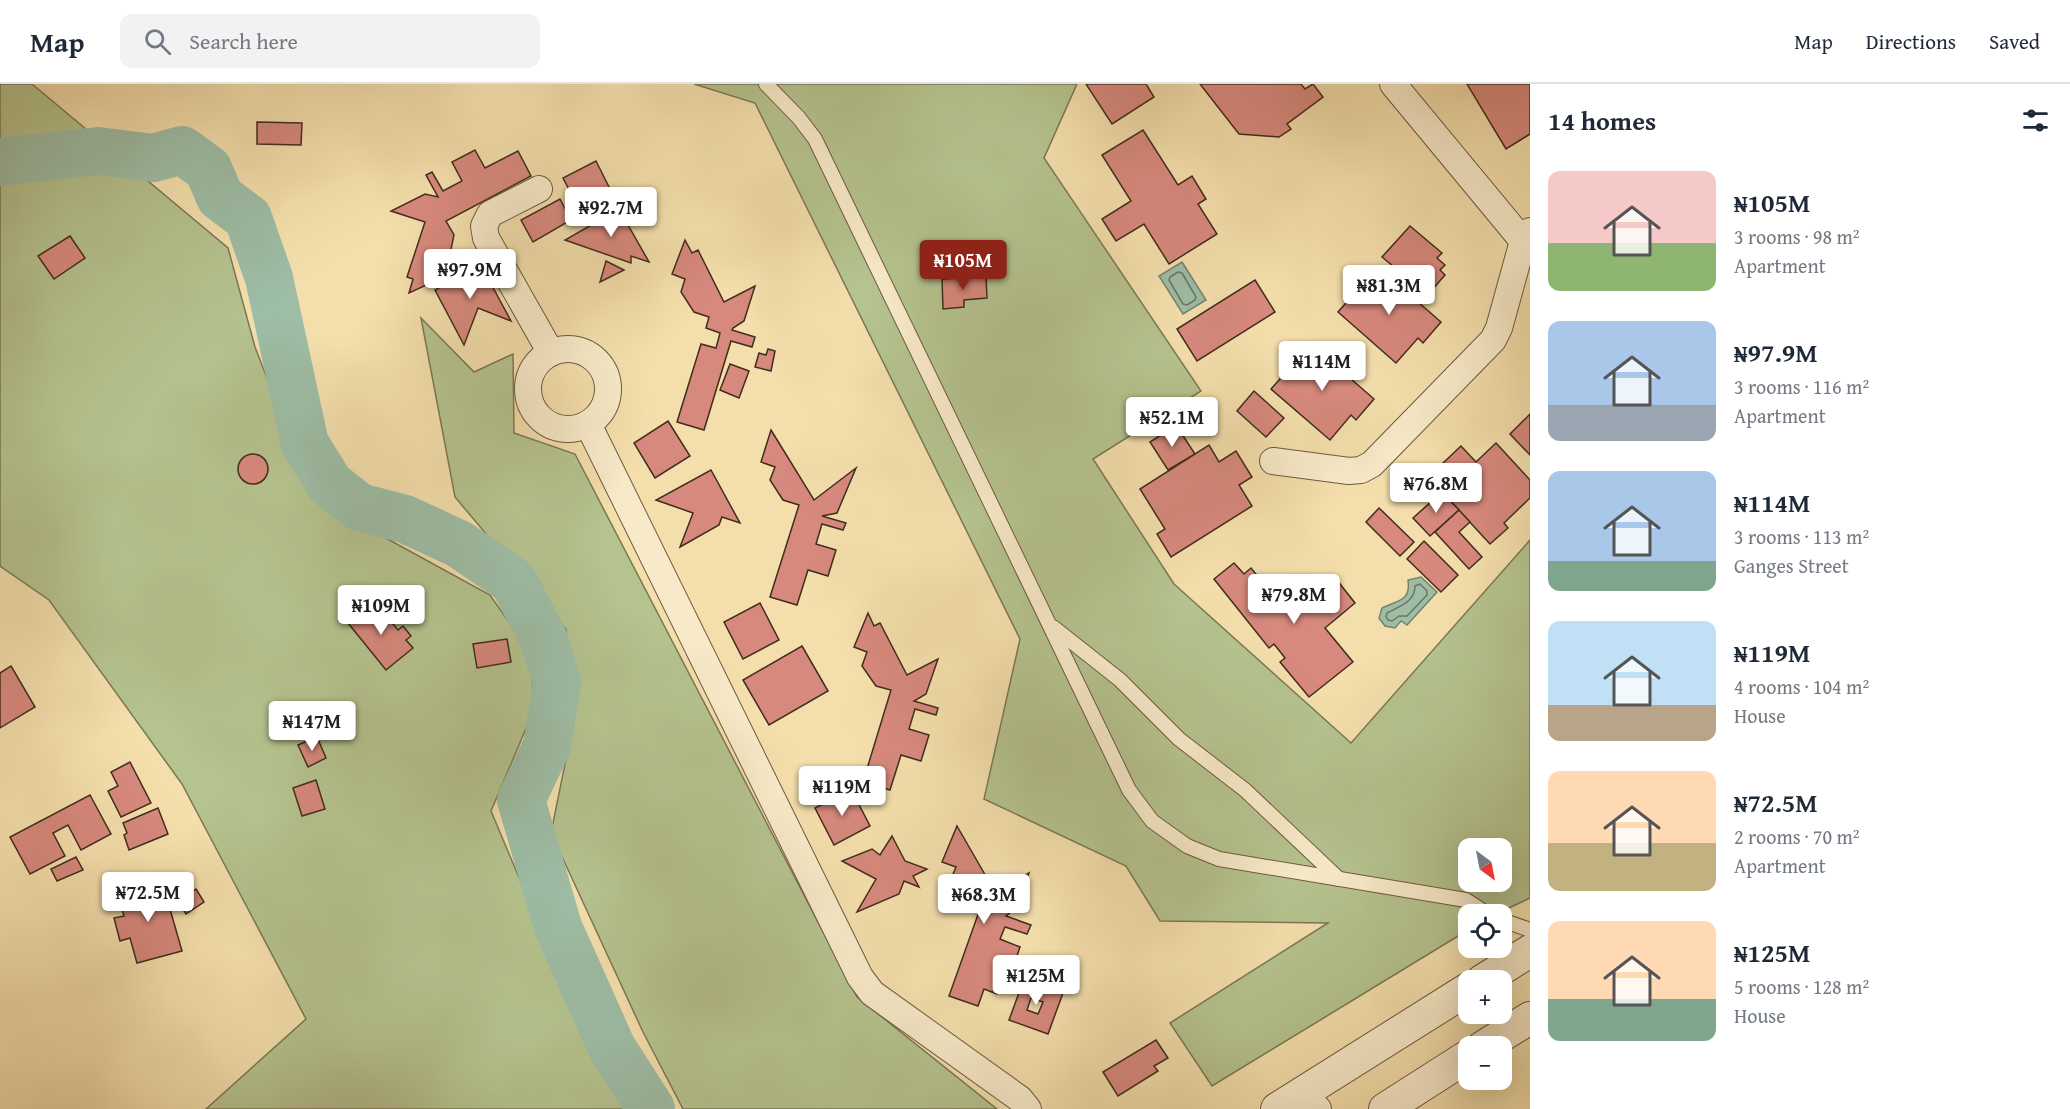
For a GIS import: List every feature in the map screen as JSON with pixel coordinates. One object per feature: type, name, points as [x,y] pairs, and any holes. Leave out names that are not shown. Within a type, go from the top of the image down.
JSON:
[{"type":"street","points":[[1274,461],[1349,471],[1361,470],[1372,464],[1493,340],[1499,328],[1526,236],[1393,84]]},
{"type":"street","points":[[539,189],[490,214],[484,226],[486,238],[551,354]]},
{"type":"street","points":[[564,350],[578,350],[590,356],[600,365],[606,377],[608,391],[605,404],[598,416],[588,424],[576,429],[563,429],[545,422],[532,408],[528,396],[528,383],[532,371],[540,361],[551,354],[564,350]]},
{"type":"street","points":[[588,424],[860,977],[872,993],[1020,1099],[1028,1109]]},
{"type":"street","points":[[1500,970],[1530,951]]},
{"type":"street","points":[[1299,1104],[1458,996]]},
{"type":"street","points":[[1501,1036],[1530,1018]]},
{"type":"street","points":[[1385,1109],[1458,1062]]},
{"type":"lane","points":[[766,84],[799,118],[815,139],[1129,790],[1152,821],[1187,846],[1219,859],[1466,900],[1472,904]]},
{"type":"lane","points":[[1049,625],[1120,680],[1179,739],[1245,790],[1339,879]]},
{"type":"lane","points":[[1512,924],[1530,930]]},
{"type":"shaded area","points":[[0,84],[32,84],[228,248],[255,347],[312,494],[384,537],[490,595],[532,655],[533,712],[491,811],[597,1063],[625,1109],[206,1109],[306,1019],[182,784],[49,600],[0,566]]},
{"type":"shaded area","points":[[694,84],[1077,84],[1044,158],[1201,391],[1093,459],[1174,584],[1351,743],[1530,540],[1530,898],[1512,906],[1512,904],[1458,904],[1458,936],[1212,1086],[1170,1023],[1328,923],[1160,921],[1126,866],[984,799],[1020,639],[755,103]]},
{"type":"shaded area","points":[[421,318],[474,372],[513,354],[514,433],[575,454],[857,997],[997,1109],[683,1109],[643,1032],[551,833],[568,749],[566,629],[455,497]]},
{"type":"water","points":[[1182,262],[1206,300],[1183,314],[1159,276]]},
{"type":"water","points":[[1421,577],[1437,592],[1407,625],[1401,621],[1395,628],[1385,626],[1379,618],[1382,608],[1403,599],[1408,592],[1408,580]]},
{"type":"building","points":[[1086,84],[1146,84],[1154,97],[1112,124]]},
{"type":"building","points":[[1200,84],[1301,84],[1305,89],[1313,84],[1323,97],[1287,124],[1291,129],[1279,137],[1239,134]]},
{"type":"building","points":[[1467,84],[1530,84],[1530,134],[1506,149]]},
{"type":"building","points":[[257,122],[302,123],[301,145],[257,144]]},
{"type":"building","points":[[1143,130],[1178,185],[1192,176],[1206,199],[1198,204],[1217,234],[1169,264],[1144,224],[1116,241],[1102,219],[1131,201],[1102,155]]},
{"type":"building","points":[[475,150],[485,168],[518,151],[531,176],[446,221],[454,235],[449,259],[436,265],[442,278],[409,293],[413,279],[407,277],[425,222],[391,211],[425,194],[438,197],[426,175],[432,172],[443,191],[462,181],[452,162]]},
{"type":"building","points":[[596,161],[614,197],[582,214],[563,178]]},
{"type":"building","points":[[560,199],[571,220],[533,242],[521,220]]},
{"type":"building","points":[[619,209],[649,262],[631,256],[631,263],[565,240]]},
{"type":"building","points":[[1410,226],[1442,253],[1437,258],[1445,265],[1440,270],[1445,275],[1432,290],[1427,286],[1423,291],[1382,257]]},
{"type":"building","points":[[70,236],[85,258],[54,279],[38,256]]},
{"type":"building","points":[[685,240],[692,253],[698,250],[724,302],[755,286],[744,321],[732,330],[755,337],[752,347],[731,341],[704,430],[677,422],[701,344],[716,348],[720,333],[706,328],[709,317],[694,312],[681,292],[685,279],[672,274]]},
{"type":"building","points":[[488,261],[482,279],[490,282],[511,321],[478,308],[464,345],[435,290]]},
{"type":"building","points":[[606,261],[624,270],[600,282]]},
{"type":"building","points":[[1378,267],[1441,322],[1423,343],[1418,338],[1396,363],[1338,312]]},
{"type":"building","points":[[986,277],[987,298],[964,300],[964,307],[943,309],[942,279]]},
{"type":"building","points":[[1255,280],[1275,312],[1197,361],[1177,329]]},
{"type":"building","points":[[1311,344],[1374,399],[1356,420],[1351,415],[1330,440],[1271,389]]},
{"type":"building","points":[[768,349],[775,351],[771,371],[755,367],[759,353],[766,355]]},
{"type":"building","points":[[730,364],[749,371],[739,398],[720,390]]},
{"type":"building","points":[[1254,391],[1284,418],[1266,437],[1237,411]]},
{"type":"building","points":[[1530,414],[1530,455],[1510,434]]},
{"type":"building","points":[[668,421],[690,456],[655,478],[634,443]]},
{"type":"building","points":[[1176,425],[1195,454],[1168,470],[1150,442]]},
{"type":"building","points":[[771,430],[814,500],[856,468],[837,513],[822,516],[846,523],[843,530],[822,524],[816,544],[836,550],[828,576],[808,570],[797,605],[770,597],[799,505],[783,500],[770,480],[775,467],[761,462]]},
{"type":"building","points":[[1496,443],[1530,480],[1530,498],[1504,523],[1508,528],[1490,544],[1442,492],[1456,479],[1442,464],[1461,446],[1476,462]]},
{"type":"building","points":[[1209,445],[1219,462],[1236,451],[1252,477],[1239,485],[1252,506],[1171,557],[1157,534],[1165,529],[1140,489]]},
{"type":"building","points":[[253,454],[264,458],[268,469],[264,480],[253,484],[242,480],[238,469],[242,458]]},
{"type":"building","points":[[711,470],[740,523],[722,517],[719,525],[680,547],[693,513],[656,500]]},
{"type":"building","points":[[1442,492],[1459,510],[1430,536],[1413,518]]},
{"type":"building","points":[[1379,508],[1414,542],[1400,556],[1366,522]]},
{"type":"building","points":[[1459,510],[1470,522],[1459,532],[1482,557],[1469,569],[1435,532]]},
{"type":"building","points":[[1424,541],[1458,575],[1441,592],[1407,559]]},
{"type":"building","points":[[1234,563],[1244,574],[1251,568],[1283,607],[1296,597],[1300,602],[1333,575],[1355,603],[1325,628],[1353,662],[1309,697],[1280,662],[1285,658],[1274,644],[1269,648],[1214,579]]},
{"type":"building","points":[[375,602],[398,630],[403,626],[411,636],[406,640],[413,648],[386,670],[348,623]]},
{"type":"building","points":[[760,603],[779,640],[743,659],[724,622]]},
{"type":"building","points":[[868,613],[874,626],[880,623],[907,675],[938,659],[926,694],[914,701],[938,708],[936,715],[915,709],[909,729],[929,735],[921,761],[901,755],[890,790],[863,782],[891,690],[876,686],[862,666],[867,652],[854,647]]},
{"type":"building","points":[[507,639],[511,662],[477,668],[473,644]]},
{"type":"building","points":[[802,646],[828,691],[769,725],[743,680]]},
{"type":"building","points":[[11,666],[35,707],[0,728],[0,673]]},
{"type":"building","points":[[317,737],[326,758],[308,767],[298,745]]},
{"type":"building","points":[[130,762],[151,803],[121,817],[108,791],[118,786],[111,772]]},
{"type":"building","points":[[316,780],[325,809],[302,816],[293,788]]},
{"type":"building","points":[[851,789],[870,826],[834,845],[815,808]]},
{"type":"building","points":[[90,795],[111,834],[81,850],[68,825],[53,833],[65,856],[30,874],[10,837]]},
{"type":"building","points":[[158,808],[168,834],[129,850],[123,823]]},
{"type":"building","points":[[957,826],[995,892],[1029,873],[1016,908],[1006,916],[1031,925],[1027,934],[1005,927],[1000,939],[1020,947],[1010,976],[1004,974],[997,994],[984,989],[978,1006],[949,996],[981,906],[952,895],[959,890],[951,879],[956,867],[942,862]]},
{"type":"building","points":[[892,836],[905,861],[927,869],[913,876],[919,887],[904,881],[899,894],[857,912],[876,879],[842,861],[872,849],[880,855]]},
{"type":"building","points":[[76,857],[83,870],[57,881],[51,869]]},
{"type":"building","points":[[162,881],[182,951],[137,963],[130,938],[120,941],[114,918],[124,916],[117,894]]},
{"type":"building","points":[[196,889],[204,902],[186,914],[178,901]]},
{"type":"building","points":[[1024,979],[1063,993],[1048,1034],[1009,1020]],"holes":[[[1031,998],[1043,1002],[1038,1014],[1027,1010]]]},
{"type":"building","points":[[1156,1040],[1168,1058],[1154,1066],[1158,1071],[1118,1096],[1103,1072]]},
{"type":"waterway","points":[[0,162],[98,151],[153,158],[182,150],[208,169],[220,197],[248,218],[269,278],[305,444],[330,484],[359,507],[405,519],[459,544],[513,581],[543,637],[557,683],[547,746],[521,800],[558,927],[612,1048],[651,1109]]}]
